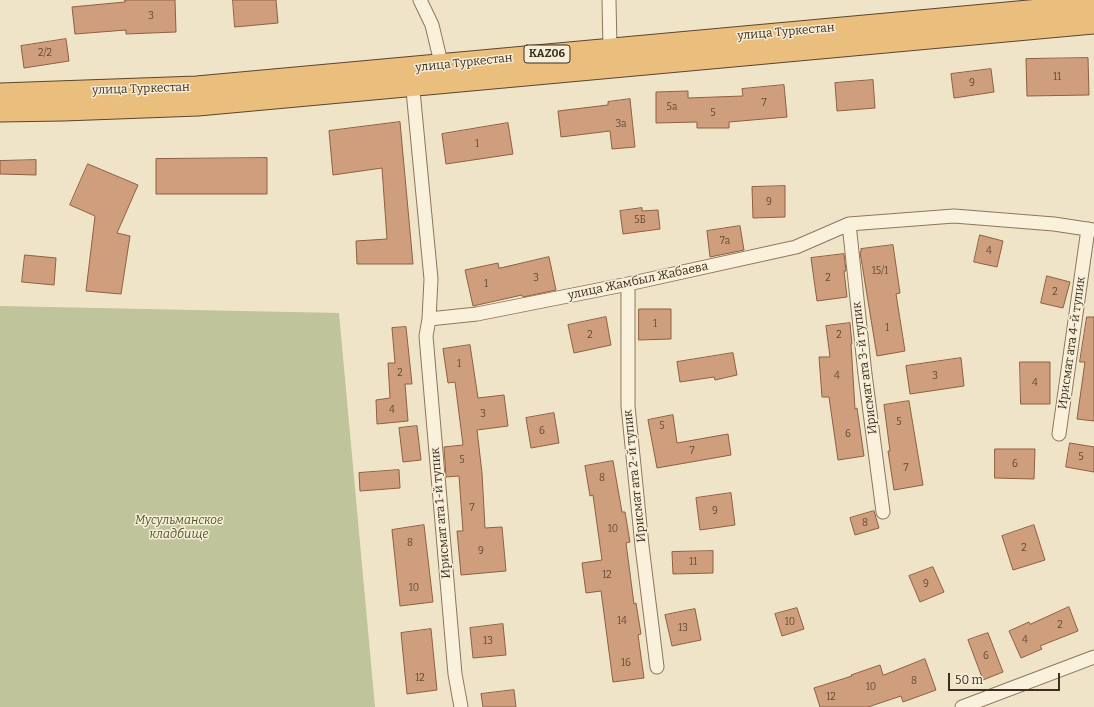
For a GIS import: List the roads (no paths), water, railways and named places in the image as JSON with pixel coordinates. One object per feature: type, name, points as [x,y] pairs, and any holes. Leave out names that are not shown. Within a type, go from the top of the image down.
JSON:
[{"type":"highway","name":"улица Туркестан","points":[[444,73],[610,48],[1094,5]]},
{"type":"highway","name":"улица Туркестан","points":[[0,94],[197,87],[411,76],[1094,23]]},
{"type":"highway","name":"улица Туркестан","points":[[0,111],[64,110],[198,104],[411,76]]},
{"type":"street","points":[[420,0],[432,25],[444,73]]},
{"type":"street","points":[[609,0],[610,48]]},
{"type":"street","points":[[411,76],[431,279],[429,319]]},
{"type":"street","name":"улица Жамбыл Жабаева","points":[[429,319],[477,314],[628,284],[796,247],[849,224],[954,216],[1054,224],[1091,230]]},
{"type":"street","name":"Ирисмат ата 3-й тупик","points":[[849,224],[865,374],[883,512]]},
{"type":"street","name":"Ирисмат ата 4-й тупик","points":[[1058,434],[1091,230]]},
{"type":"street","name":"Ирисмат ата 2-й тупик","points":[[628,284],[628,406],[642,546],[657,667]]},
{"type":"street","name":"Ирисмат ата 1-й тупик","points":[[429,319],[426,336],[456,674],[461,707]]},
{"type":"street","points":[[969,706],[1094,657]]},
{"type":"park label","name":"Мусульманское кладбище","points":[[179,528]]}]
